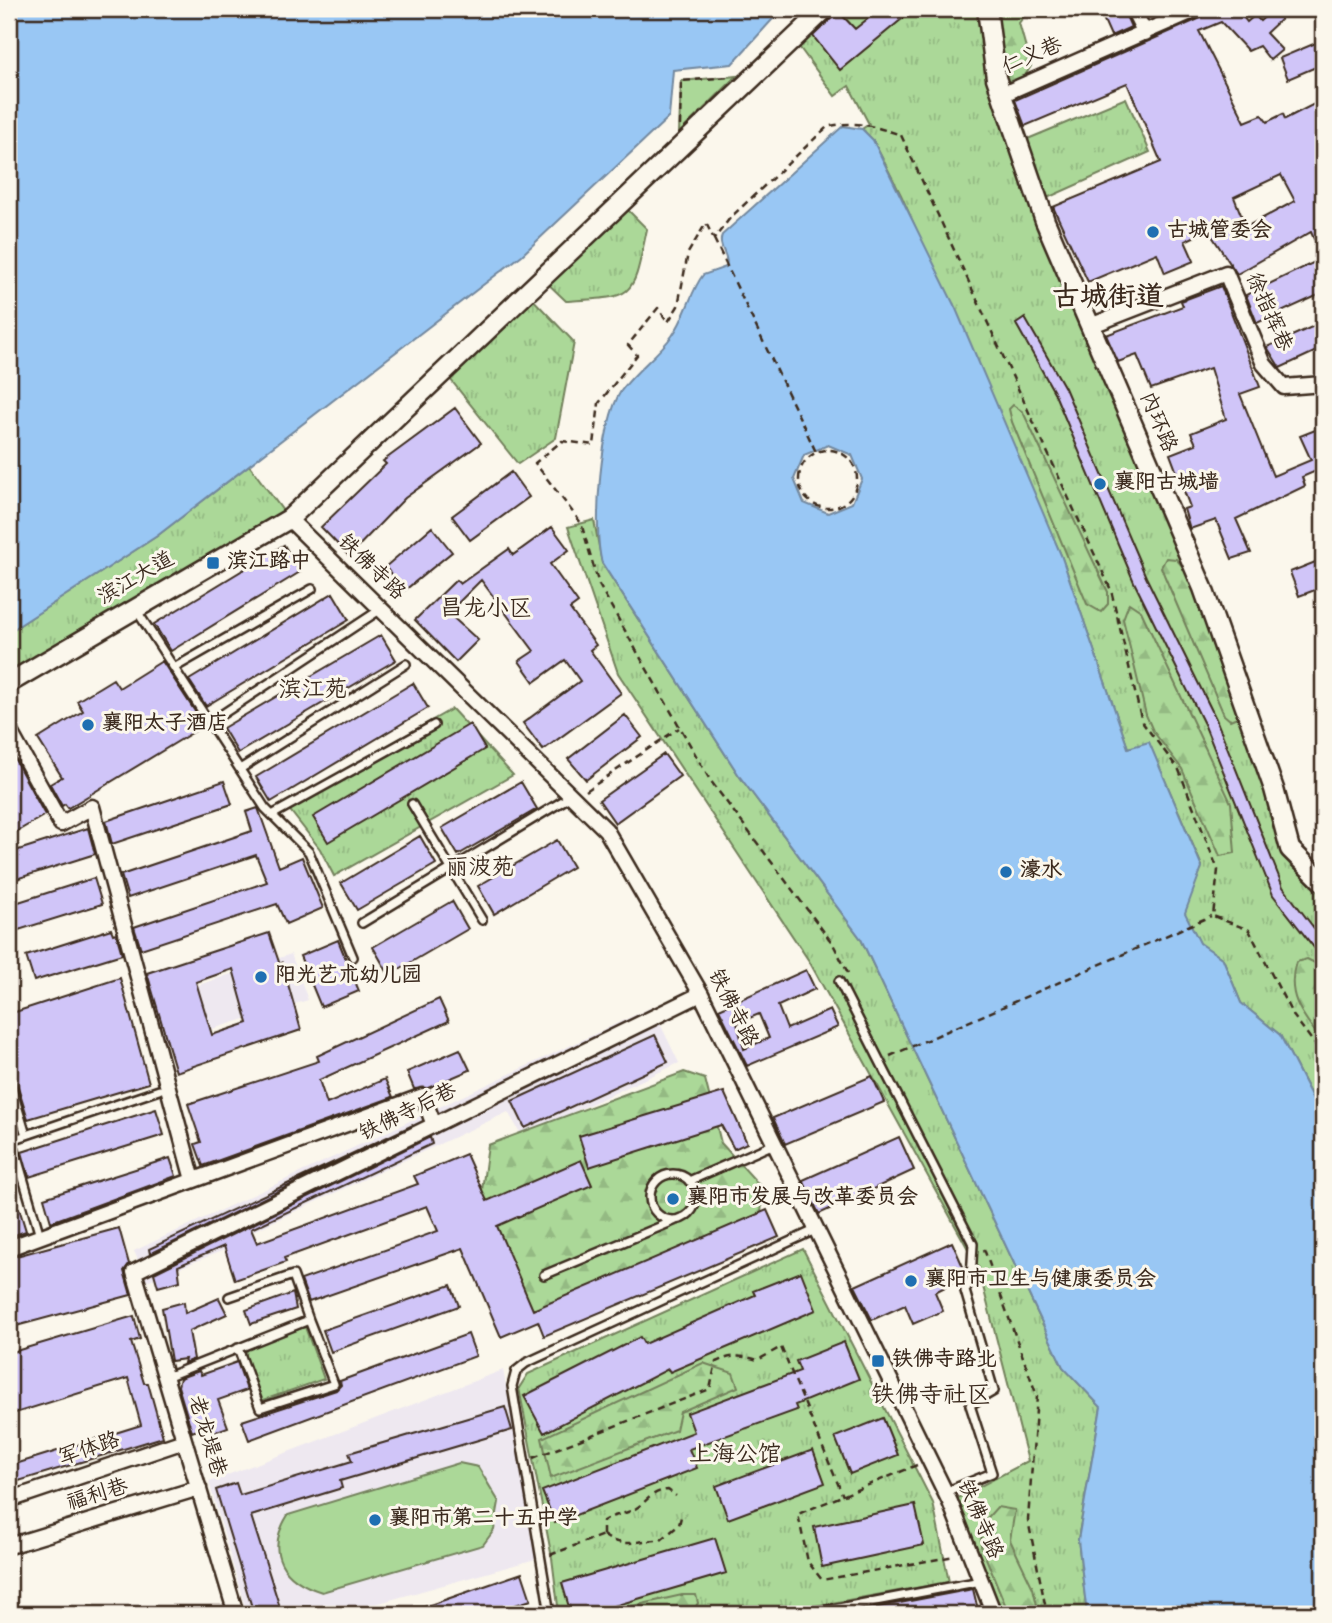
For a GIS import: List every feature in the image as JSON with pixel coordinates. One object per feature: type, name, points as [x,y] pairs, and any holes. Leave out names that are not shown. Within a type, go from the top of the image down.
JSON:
[{"type":"street","name":"滨江大道","points":[[9,683],[289,519],[525,291],[825,9]]},
{"type":"street","name":"内环路","points":[[987,9],[996,78],[1045,221],[1203,589],[1274,789],[1290,849],[1323,882]]},
{"type":"street","points":[[1133,9],[1145,33]]},
{"type":"street","name":"仁义巷","points":[[1001,95],[1197,9]]},
{"type":"street","name":"徐指挥巷","points":[[1090,326],[1226,273],[1264,364],[1284,387],[1323,384]]},
{"type":"street","name":"铁佛寺路","points":[[289,519],[606,830],[701,994],[945,1492],[993,1614]]},
{"type":"street","points":[[9,730],[61,824],[92,807],[193,1180]]},
{"type":"street","name":"铁佛寺后巷","points":[[134,1272],[701,994]]},
{"type":"street","points":[[9,1248],[423,1096],[434,1125]]},
{"type":"street","name":"老龙堤巷","points":[[134,1272],[236,1614]]},
{"type":"street","name":"军体路","points":[[9,1500],[184,1441]]},
{"type":"street","name":"福利巷","points":[[9,1546],[199,1488]]},
{"type":"lane","points":[[174,668],[312,589]]},
{"type":"lane","points":[[134,608],[272,815],[309,852],[353,957]]},
{"type":"lane","points":[[209,723],[381,609]]},
{"type":"lane","points":[[240,769],[406,664]]},
{"type":"lane","points":[[272,815],[434,726]]},
{"type":"lane","points":[[362,923],[573,797]]},
{"type":"lane","points":[[412,804],[482,920]]},
{"type":"lane","points":[[839,981],[973,1244],[971,1279],[965,1291],[994,1391],[970,1405],[992,1473],[945,1492]]},
{"type":"lane","points":[[9,1079],[26,1135]]},
{"type":"lane","points":[[40,1236],[10,1141],[159,1090]]},
{"type":"lane","points":[[689,1181],[774,1144]]},
{"type":"lane","points":[[544,1275],[681,1218],[692,1209],[696,1194],[689,1181],[676,1174],[668,1175],[661,1178],[651,1189],[654,1210],[666,1219],[681,1218]]},
{"type":"lane","points":[[550,1614],[512,1386],[516,1371],[526,1363],[815,1230]]},
{"type":"lane","points":[[229,1297],[293,1275],[334,1384],[260,1408],[238,1348]]},
{"type":"lane","points":[[166,1377],[309,1320]]},
{"type":"lane","points":[[807,1614],[981,1581]]},
{"type":"path","points":[[679,133],[681,81],[737,76]]},
{"type":"path","points":[[714,239],[730,218],[827,127],[846,122],[869,124],[901,135],[1111,590],[1142,722],[1179,771],[1218,870],[1213,916]]},
{"type":"path","points":[[815,451],[706,223],[688,253],[678,306],[668,322],[658,308],[628,345],[638,355],[599,403],[594,445],[562,441],[535,463],[581,523],[599,584],[710,780],[833,944],[852,982]]},
{"type":"path","points":[[835,450],[851,460],[858,478],[852,496],[845,503],[827,508],[817,506],[803,494],[799,485],[802,466],[815,451],[835,450]]},
{"type":"path","points":[[573,797],[680,727]]},
{"type":"path","points":[[890,1056],[1213,916],[1248,930],[1292,1014],[1323,1055]]},
{"type":"path","points":[[982,1244],[1037,1396],[1028,1520],[1047,1614]]},
{"type":"path","points":[[525,1462],[710,1389],[716,1362],[726,1357],[744,1356],[758,1360],[781,1347],[843,1496]]},
{"type":"path","points":[[928,1459],[798,1514],[808,1562],[822,1580],[965,1554]]},
{"type":"path","points":[[603,1535],[603,1521],[613,1514],[636,1508],[654,1491],[668,1490],[676,1496]]},
{"type":"path","points":[[603,1535],[613,1542],[634,1545],[648,1540],[661,1540],[679,1525],[681,1517]]},
{"type":"path","points":[[542,1559],[603,1535]]},
{"type":"shaded area","name":"阳光艺术幼儿园","points":[[291,954],[308,1000],[163,1044],[151,1001]]},
{"type":"shaded area","points":[[652,1007],[679,1063],[522,1136],[508,1112],[247,1234],[249,1240],[147,1281],[134,1251]]},
{"type":"shaded area","name":"襄阳市第二十五中学","points":[[503,1370],[539,1558],[372,1605],[375,1614],[247,1614],[209,1482]]},
{"type":"green space","points":[[825,9],[987,9],[1018,143],[1126,98],[1150,152],[1038,202],[1203,588],[1290,849],[1323,882],[1323,1119],[1280,1035],[1241,1003],[1223,959],[1200,944],[1184,913],[1202,866],[1149,743],[1128,748],[1061,555],[901,195],[873,140],[862,129],[869,124],[849,86],[835,96],[792,37]]},
{"type":"green space","points":[[837,9],[880,9],[855,29]]},
{"type":"green space","points":[[998,9],[1043,9],[1025,15],[1019,23],[1031,66],[1024,77],[1007,82],[1001,76],[995,16]]},
{"type":"green space","points":[[737,76],[679,133],[681,81]]},
{"type":"green space","points":[[620,202],[647,229],[634,281],[628,290],[619,295],[566,301],[541,277]]},
{"type":"green space","points":[[525,291],[574,342],[556,438],[518,464],[443,370]]},
{"type":"green space","points":[[1013,405],[1023,412],[1108,592],[1108,604],[1101,612],[1087,604],[1012,422],[1009,409]]},
{"type":"green space","points":[[249,465],[289,519],[9,683],[9,632],[157,536]]},
{"type":"green space","points":[[594,520],[602,563],[740,777],[861,939],[1063,1367],[1101,1407],[1078,1539],[1087,1614],[994,1614],[950,1502],[1028,1461],[978,1267],[809,961],[618,673],[568,527]]},
{"type":"green space","points":[[1166,558],[1176,559],[1185,569],[1237,704],[1237,717],[1230,720],[1224,715],[1161,567]]},
{"type":"green space","points":[[1129,603],[1141,611],[1231,803],[1235,853],[1220,856],[1182,769],[1153,731],[1146,715],[1123,619]]},
{"type":"green space","points":[[452,709],[513,775],[334,876],[320,849],[285,804]]},
{"type":"green space","points":[[1307,959],[1323,967],[1323,1042],[1303,1014],[1294,995],[1293,974],[1296,962]]},
{"type":"green space","points":[[684,1072],[705,1079],[721,1143],[763,1189],[760,1227],[560,1311],[519,1308],[479,1213],[488,1145]]},
{"type":"green space","points":[[803,1249],[933,1503],[949,1582],[770,1614],[559,1614],[552,1558],[519,1388],[528,1374]]},
{"type":"green space","points":[[305,1327],[324,1379],[258,1402],[244,1362],[248,1346]]},
{"type":"green space","points":[[703,1363],[733,1373],[738,1387],[680,1412],[676,1430],[551,1478],[542,1438]]},
{"type":"green space","points":[[459,1463],[478,1467],[499,1502],[494,1530],[483,1545],[322,1592],[297,1580],[281,1563],[278,1541],[288,1515]]},
{"type":"green space","points":[[997,1507],[1015,1510],[1010,1540],[1033,1588],[1039,1614],[1009,1614],[981,1546],[981,1525]]},
{"type":"green space","points":[[682,1595],[696,1595],[698,1603],[691,1614],[598,1614]]},
{"type":"water","points":[[9,9],[782,9],[732,64],[673,70],[669,117],[522,255],[157,536],[9,632]]},
{"type":"water","name":"濠水","points":[[843,126],[862,129],[873,140],[956,309],[1061,555],[1128,748],[1149,742],[1202,867],[1185,913],[1200,943],[1223,959],[1241,1003],[1280,1035],[1323,1119],[1323,1614],[1087,1614],[1078,1540],[1101,1407],[1063,1367],[861,939],[740,777],[602,563],[598,502],[608,426],[614,406],[621,391],[672,336],[703,275],[726,267],[721,244],[722,235]],"holes":[[[828,445],[852,455],[862,479],[852,503],[828,513],[804,503],[794,479],[804,455]]]},
{"type":"building","points":[[836,9],[855,29],[880,9],[914,9],[840,70],[813,36],[833,17]]},
{"type":"building","points":[[1099,9],[1123,9],[1131,27],[1111,36]]},
{"type":"building","points":[[1206,9],[1237,9],[1247,22],[1255,15],[1260,21],[1272,10],[1281,19],[1266,33],[1282,50],[1270,60],[1259,46],[1248,51],[1221,22],[1199,31],[1245,122],[1262,115],[1267,122],[1283,114],[1285,119],[1318,102],[1323,112],[1323,234],[1314,239],[1311,232],[1237,274],[1208,230],[1185,241],[1194,261],[1165,273],[1157,253],[1088,282],[1053,207],[1161,162],[1127,83],[1025,126],[1015,100],[1201,18]],"holes":[[[1281,175],[1295,201],[1246,227],[1234,197]]]},
{"type":"building","points":[[1323,40],[1323,64],[1288,79],[1280,58]]},
{"type":"building","points":[[1323,258],[1323,293],[1257,323],[1246,295]]},
{"type":"building","points":[[1221,286],[1260,387],[1240,394],[1273,476],[1311,460],[1300,436],[1323,427],[1323,485],[1316,471],[1302,477],[1305,486],[1236,519],[1251,553],[1232,559],[1216,520],[1190,529],[1184,509],[1190,507],[1170,454],[1196,444],[1191,433],[1226,419],[1210,368],[1151,389],[1137,355],[1118,362],[1106,335],[1183,306],[1181,301]]},
{"type":"building","name":"襄阳古城墙","points":[[1025,318],[1065,388],[1146,577],[1216,719],[1283,887],[1323,940],[1323,959],[1273,895],[1205,726],[1134,582],[1054,392],[1016,324]]},
{"type":"building","points":[[1323,322],[1323,348],[1280,368],[1267,347]]},
{"type":"building","points":[[455,408],[481,443],[405,498],[349,556],[321,527],[386,464],[383,461]]},
{"type":"building","points":[[511,472],[529,497],[470,540],[452,516]]},
{"type":"building","points":[[432,527],[452,552],[405,590],[385,567]]},
{"type":"building","points":[[552,527],[569,550],[550,564],[578,603],[570,609],[596,645],[590,650],[621,693],[543,750],[523,723],[580,681],[565,660],[534,682],[519,661],[534,651],[481,580],[448,613],[478,640],[456,662],[415,620],[456,580],[460,584],[509,549],[513,555]]},
{"type":"building","points":[[284,545],[300,572],[171,651],[154,624]]},
{"type":"building","points":[[1323,559],[1323,587],[1299,596],[1290,572]]},
{"type":"building","points":[[333,593],[349,620],[206,706],[189,680]]},
{"type":"building","points":[[381,635],[396,660],[238,753],[223,728]]},
{"type":"building","points":[[162,661],[196,713],[192,715],[200,728],[68,808],[65,804],[62,806],[50,784],[62,777],[38,739],[83,711],[77,701],[113,679],[119,688]]},
{"type":"building","points":[[413,683],[428,708],[271,802],[256,777]]},
{"type":"building","points":[[625,715],[642,737],[586,780],[568,759]]},
{"type":"building","points":[[470,724],[485,749],[328,842],[313,817]]},
{"type":"building","points":[[9,749],[45,815],[9,836]]},
{"type":"building","points":[[664,754],[680,776],[615,823],[599,800]]},
{"type":"building","points":[[224,781],[232,804],[112,844],[106,821]]},
{"type":"building","points":[[521,782],[537,809],[458,855],[442,828]]},
{"type":"building","points":[[258,808],[279,867],[302,857],[323,908],[286,924],[277,904],[141,949],[134,927],[267,882],[256,855],[128,898],[121,875],[252,831],[246,812]]},
{"type":"building","points":[[88,828],[95,854],[13,880],[9,853]]},
{"type":"building","points":[[420,836],[436,864],[357,910],[341,883]]},
{"type":"building","points":[[557,840],[573,867],[494,914],[478,886]]},
{"type":"building","points":[[94,878],[102,904],[9,933],[9,905]]},
{"type":"building","points":[[452,901],[468,929],[389,975],[373,947]]},
{"type":"building","points":[[111,929],[113,934],[116,933],[122,954],[34,981],[26,956]]},
{"type":"building","points":[[269,933],[280,965],[282,963],[301,1030],[176,1072],[147,973]],"holes":[[[233,969],[248,1023],[212,1035],[196,982]]]},
{"type":"building","points":[[338,940],[359,991],[321,1007],[300,956]]},
{"type":"building","points":[[806,970],[815,989],[778,1006],[787,1029],[830,1010],[838,1027],[747,1066],[719,1009]],"holes":[[[759,1014],[769,1038],[744,1049],[737,1023]]]},
{"type":"building","points":[[120,978],[149,1083],[28,1119],[15,1077],[9,1073],[9,1065],[15,1065],[9,1047],[9,1014]]},
{"type":"building","points":[[439,999],[449,1021],[319,1080],[327,1104],[385,1079],[393,1097],[203,1166],[195,1144],[201,1142],[188,1104],[319,1061],[317,1056]]},
{"type":"building","points":[[655,1035],[668,1062],[525,1128],[512,1101]]},
{"type":"building","points":[[460,1049],[470,1070],[428,1088],[414,1089],[407,1072]]},
{"type":"building","points":[[872,1076],[884,1102],[785,1144],[773,1118]]},
{"type":"building","points":[[724,1092],[747,1143],[734,1149],[721,1125],[589,1167],[579,1136]]},
{"type":"building","points":[[156,1109],[164,1135],[29,1177],[22,1152]]},
{"type":"building","points":[[413,1125],[150,1254],[149,1249]]},
{"type":"building","points":[[430,1137],[432,1144],[251,1229],[257,1243],[418,1184],[414,1176],[466,1154],[487,1201],[581,1160],[592,1185],[497,1226],[533,1310],[767,1210],[779,1237],[544,1336],[538,1321],[501,1337],[463,1248],[309,1302],[301,1280],[438,1231],[427,1206],[284,1258],[286,1262],[235,1280],[224,1246],[178,1266],[180,1281],[158,1287],[154,1273]]},
{"type":"building","points":[[899,1137],[914,1170],[819,1214],[803,1180]]},
{"type":"building","points":[[170,1158],[176,1176],[51,1222],[44,1198]]},
{"type":"building","points":[[19,1208],[26,1231],[9,1237],[9,1211]]},
{"type":"building","points":[[119,1228],[129,1264],[124,1271],[131,1295],[9,1328],[9,1258]]},
{"type":"building","name":"襄阳市卫生与健康委员会","points":[[952,1242],[965,1277],[935,1292],[943,1311],[913,1324],[905,1305],[872,1320],[855,1286]]},
{"type":"building","points":[[801,1272],[816,1310],[670,1372],[668,1369],[544,1433],[524,1396],[640,1337],[644,1344],[755,1295],[753,1291]]},
{"type":"building","points":[[451,1285],[459,1306],[331,1352],[323,1330]]},
{"type":"building","points":[[293,1293],[296,1309],[251,1324],[246,1310]]},
{"type":"building","points":[[219,1298],[227,1314],[189,1331],[194,1359],[184,1363],[185,1359],[171,1361],[162,1308],[184,1302],[185,1313]]},
{"type":"building","points":[[134,1316],[140,1339],[131,1342],[144,1383],[148,1383],[163,1437],[9,1484],[9,1466],[141,1425],[128,1378],[9,1415],[9,1353]]},
{"type":"building","points":[[468,1334],[476,1356],[249,1440],[242,1421],[336,1390],[341,1385],[340,1381]]},
{"type":"building","points":[[844,1342],[859,1379],[795,1405],[797,1410],[689,1449],[697,1468],[555,1523],[542,1491],[694,1432],[687,1413],[800,1371],[796,1361]]},
{"type":"building","points":[[237,1362],[247,1390],[218,1400],[228,1427],[214,1432],[211,1425],[192,1432],[178,1386],[180,1378],[199,1371],[201,1375]]},
{"type":"building","points":[[505,1407],[512,1430],[340,1481],[342,1488],[251,1516],[282,1614],[254,1614],[216,1490],[236,1483],[240,1495],[352,1461],[349,1453]]},
{"type":"building","points":[[883,1418],[898,1455],[850,1474],[835,1437]]},
{"type":"building","points":[[813,1450],[825,1483],[728,1519],[716,1486]]},
{"type":"building","points":[[915,1505],[924,1545],[822,1567],[814,1527]]},
{"type":"building","points":[[715,1538],[726,1573],[587,1614],[571,1614],[562,1583]]},
{"type":"building","points":[[522,1573],[531,1600],[487,1614],[404,1614]]},
{"type":"building","points":[[973,1589],[979,1614],[863,1614],[863,1610]]},
{"type":"place","name":"古城管委会","points":[[1153,232]]},
{"type":"place","name":"襄阳古城墙","points":[[1100,484]]},
{"type":"place","name":"滨江路中","points":[[213,563]]},
{"type":"place","name":"襄阳太子酒店","points":[[88,725]]},
{"type":"place","name":"濠水","points":[[1006,872]]},
{"type":"place","name":"阳光艺术幼儿园","points":[[261,977]]},
{"type":"place","name":"襄阳市发展与改革委员会","points":[[673,1199]]},
{"type":"place","name":"襄阳市卫生与健康委员会","points":[[911,1281]]},
{"type":"place","name":"铁佛寺路北","points":[[878,1361]]},
{"type":"place","name":"襄阳市第二十五中学","points":[[375,1520]]},
{"type":"district","name":"古城街道","points":[[1108,299]]},
{"type":"district","name":"昌龙小区","points":[[486,610]]},
{"type":"district","name":"滨江苑","points":[[313,691]]},
{"type":"district","name":"丽波苑","points":[[480,869]]},
{"type":"district","name":"铁佛寺社区","points":[[931,1397]]},
{"type":"district","name":"上海公馆","points":[[735,1456]]}]
